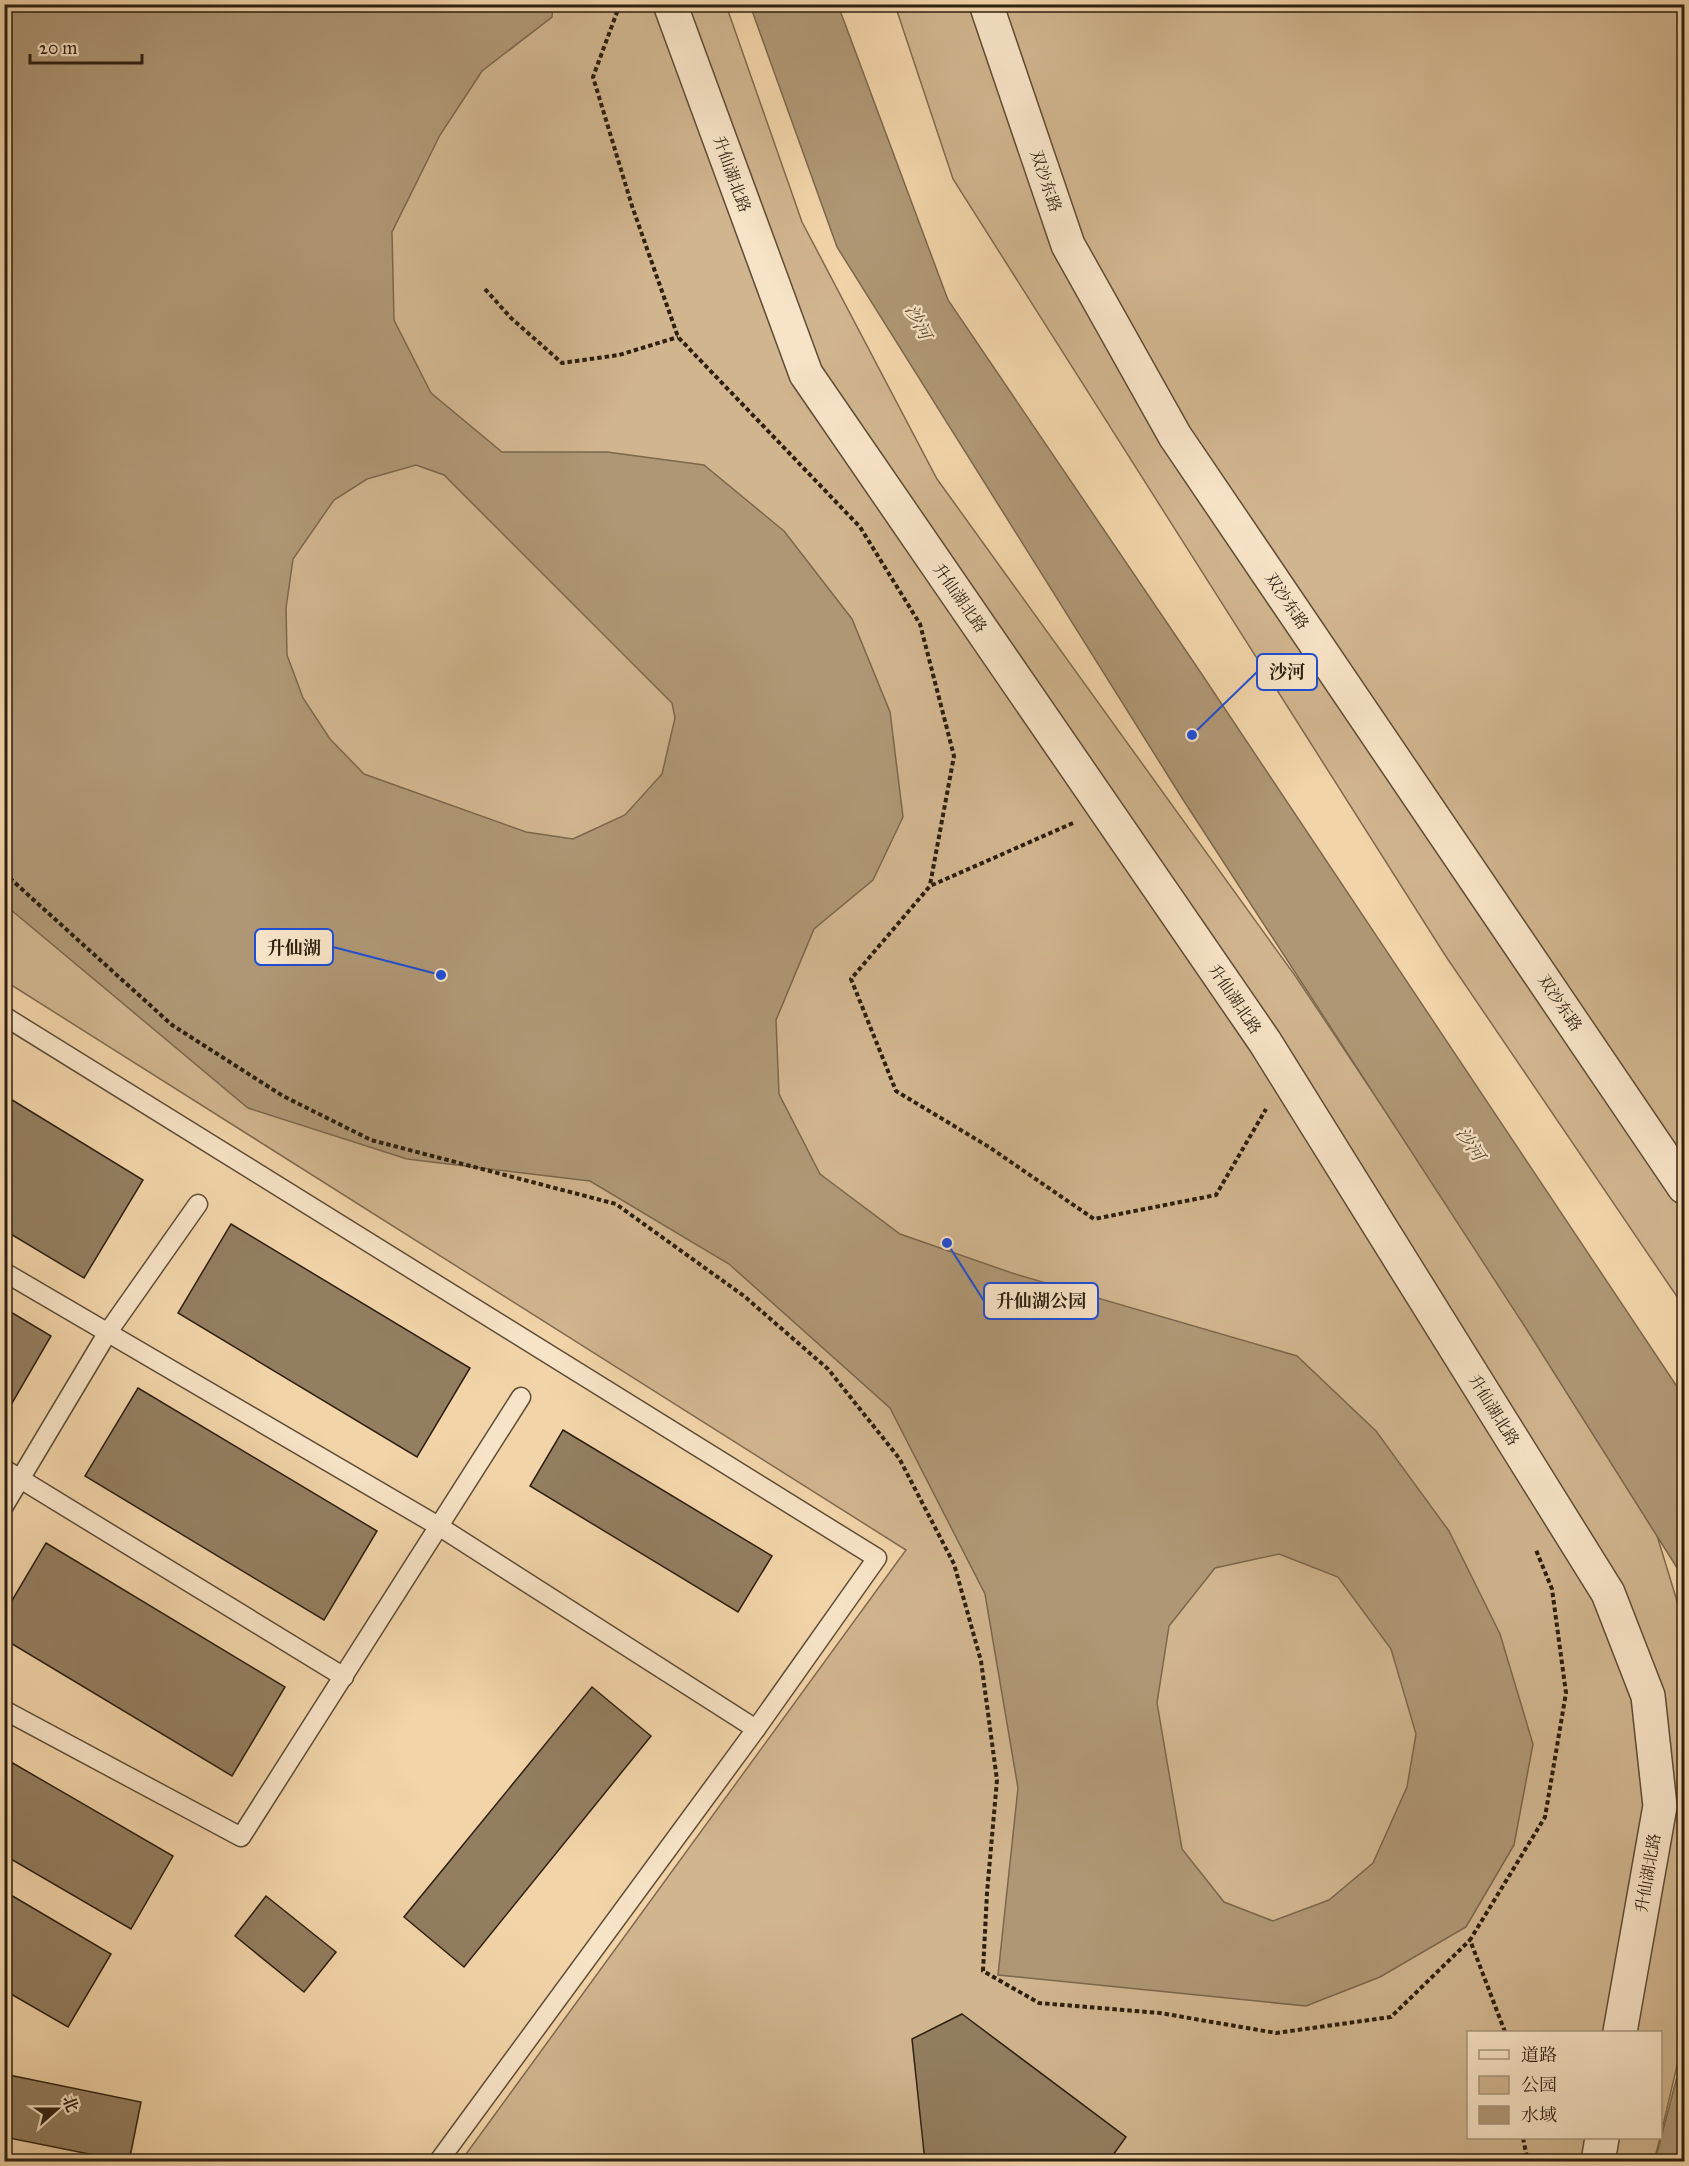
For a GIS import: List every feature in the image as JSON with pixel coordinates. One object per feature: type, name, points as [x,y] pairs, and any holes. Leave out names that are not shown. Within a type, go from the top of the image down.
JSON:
[{"type":"street","name":"升仙湖北路","points":[[670,4],[806,374],[1265,1042],[1608,1593],[1648,1696],[1660,1806],[1620,2031]]},
{"type":"street","name":"双沙东路","points":[[986,4],[1068,244],[1174,436],[1684,1187]]},
{"type":"street","points":[[1598,2162],[1602,2139]]},
{"type":"lane","points":[[4,1016],[877,1558],[756,1729],[438,2162]]},
{"type":"lane","points":[[4,1506],[108,1332],[198,1204]]},
{"type":"lane","points":[[4,1272],[440,1527],[756,1729]]},
{"type":"lane","points":[[4,1710],[241,1838],[521,1397]]},
{"type":"lane","points":[[4,1469],[344,1677]]},
{"type":"path","points":[[620,4],[593,77],[632,206],[678,337],[860,527],[920,624],[954,756],[930,886]]},
{"type":"path","points":[[485,289],[512,318],[562,363],[620,355],[678,337]]},
{"type":"path","points":[[1105,809],[930,886],[851,979],[896,1091],[989,1147],[1094,1220],[1216,1195],[1269,1104]]},
{"type":"path","points":[[1504,2031],[1470,1940],[1545,1817],[1566,1693],[1552,1589],[1534,1546]]},
{"type":"path","points":[[1523,2139],[1528,2162]]},
{"type":"green space","points":[[4,5],[726,5],[802,222],[937,479],[1296,977],[1648,1506],[1684,1624],[1684,2036],[1662,2130],[1662,2031],[1467,2031],[1467,2139],[1660,2139],[1654,2161],[461,2161],[906,1550],[5,981]]},
{"type":"green space","points":[[895,5],[1684,5],[1684,1307],[1445,955],[953,179]]},
{"type":"water","points":[[5,4],[553,5],[552,17],[482,71],[440,135],[392,232],[394,320],[431,393],[502,452],[607,452],[704,465],[784,531],[852,619],[890,712],[903,817],[873,880],[814,929],[776,1020],[779,1094],[820,1174],[900,1234],[1012,1273],[1297,1356],[1376,1431],[1449,1531],[1500,1634],[1533,1744],[1514,1845],[1466,1927],[1380,1977],[1306,2006],[998,1975],[1018,1788],[985,1594],[890,1408],[729,1264],[590,1181],[407,1159],[248,1108],[10,909],[4,898]],"holes":[[[416,465],[444,475],[672,703],[675,718],[662,774],[625,815],[573,839],[526,832],[364,774],[330,739],[303,698],[287,655],[286,608],[293,559],[334,500],[367,479]],[[1279,1554],[1338,1577],[1391,1649],[1416,1734],[1407,1787],[1373,1863],[1329,1900],[1273,1921],[1224,1902],[1182,1849],[1157,1703],[1169,1626],[1215,1568]]]},
{"type":"water","points":[[750,5],[838,5],[948,300],[1201,673],[1684,1397],[1684,1579],[1529,1333],[1182,798],[837,247]]},
{"type":"water","points":[[1684,2050],[1684,2161],[1655,2161]]},
{"type":"building","points":[[4,1095],[143,1180],[84,1278],[4,1230]]},
{"type":"building","points":[[231,1224],[470,1368],[417,1457],[178,1313]]},
{"type":"building","points":[[4,1308],[51,1336],[4,1417]]},
{"type":"building","points":[[138,1388],[377,1531],[324,1620],[85,1476]]},
{"type":"building","points":[[563,1430],[772,1556],[738,1612],[530,1486]]},
{"type":"building","points":[[46,1543],[285,1687],[232,1776],[4,1639],[4,1614]]},
{"type":"building","points":[[592,1687],[651,1736],[464,1967],[404,1917]]},
{"type":"building","points":[[4,1758],[173,1856],[131,1929],[4,1855]]},
{"type":"building","points":[[4,1891],[111,1954],[68,2027],[4,1990]]},
{"type":"building","points":[[266,1896],[336,1952],[304,1992],[235,1936]]},
{"type":"building","points":[[962,2014],[1126,2137],[1108,2162],[925,2162],[912,2039]]},
{"type":"building","points":[[4,2074],[141,2102],[129,2162],[4,2137]]},
{"type":"place","name":"沙河","points":[[1192,735]]},
{"type":"place","name":"升仙湖","points":[[441,975]]},
{"type":"place","name":"升仙湖公园","points":[[947,1243]]}]
